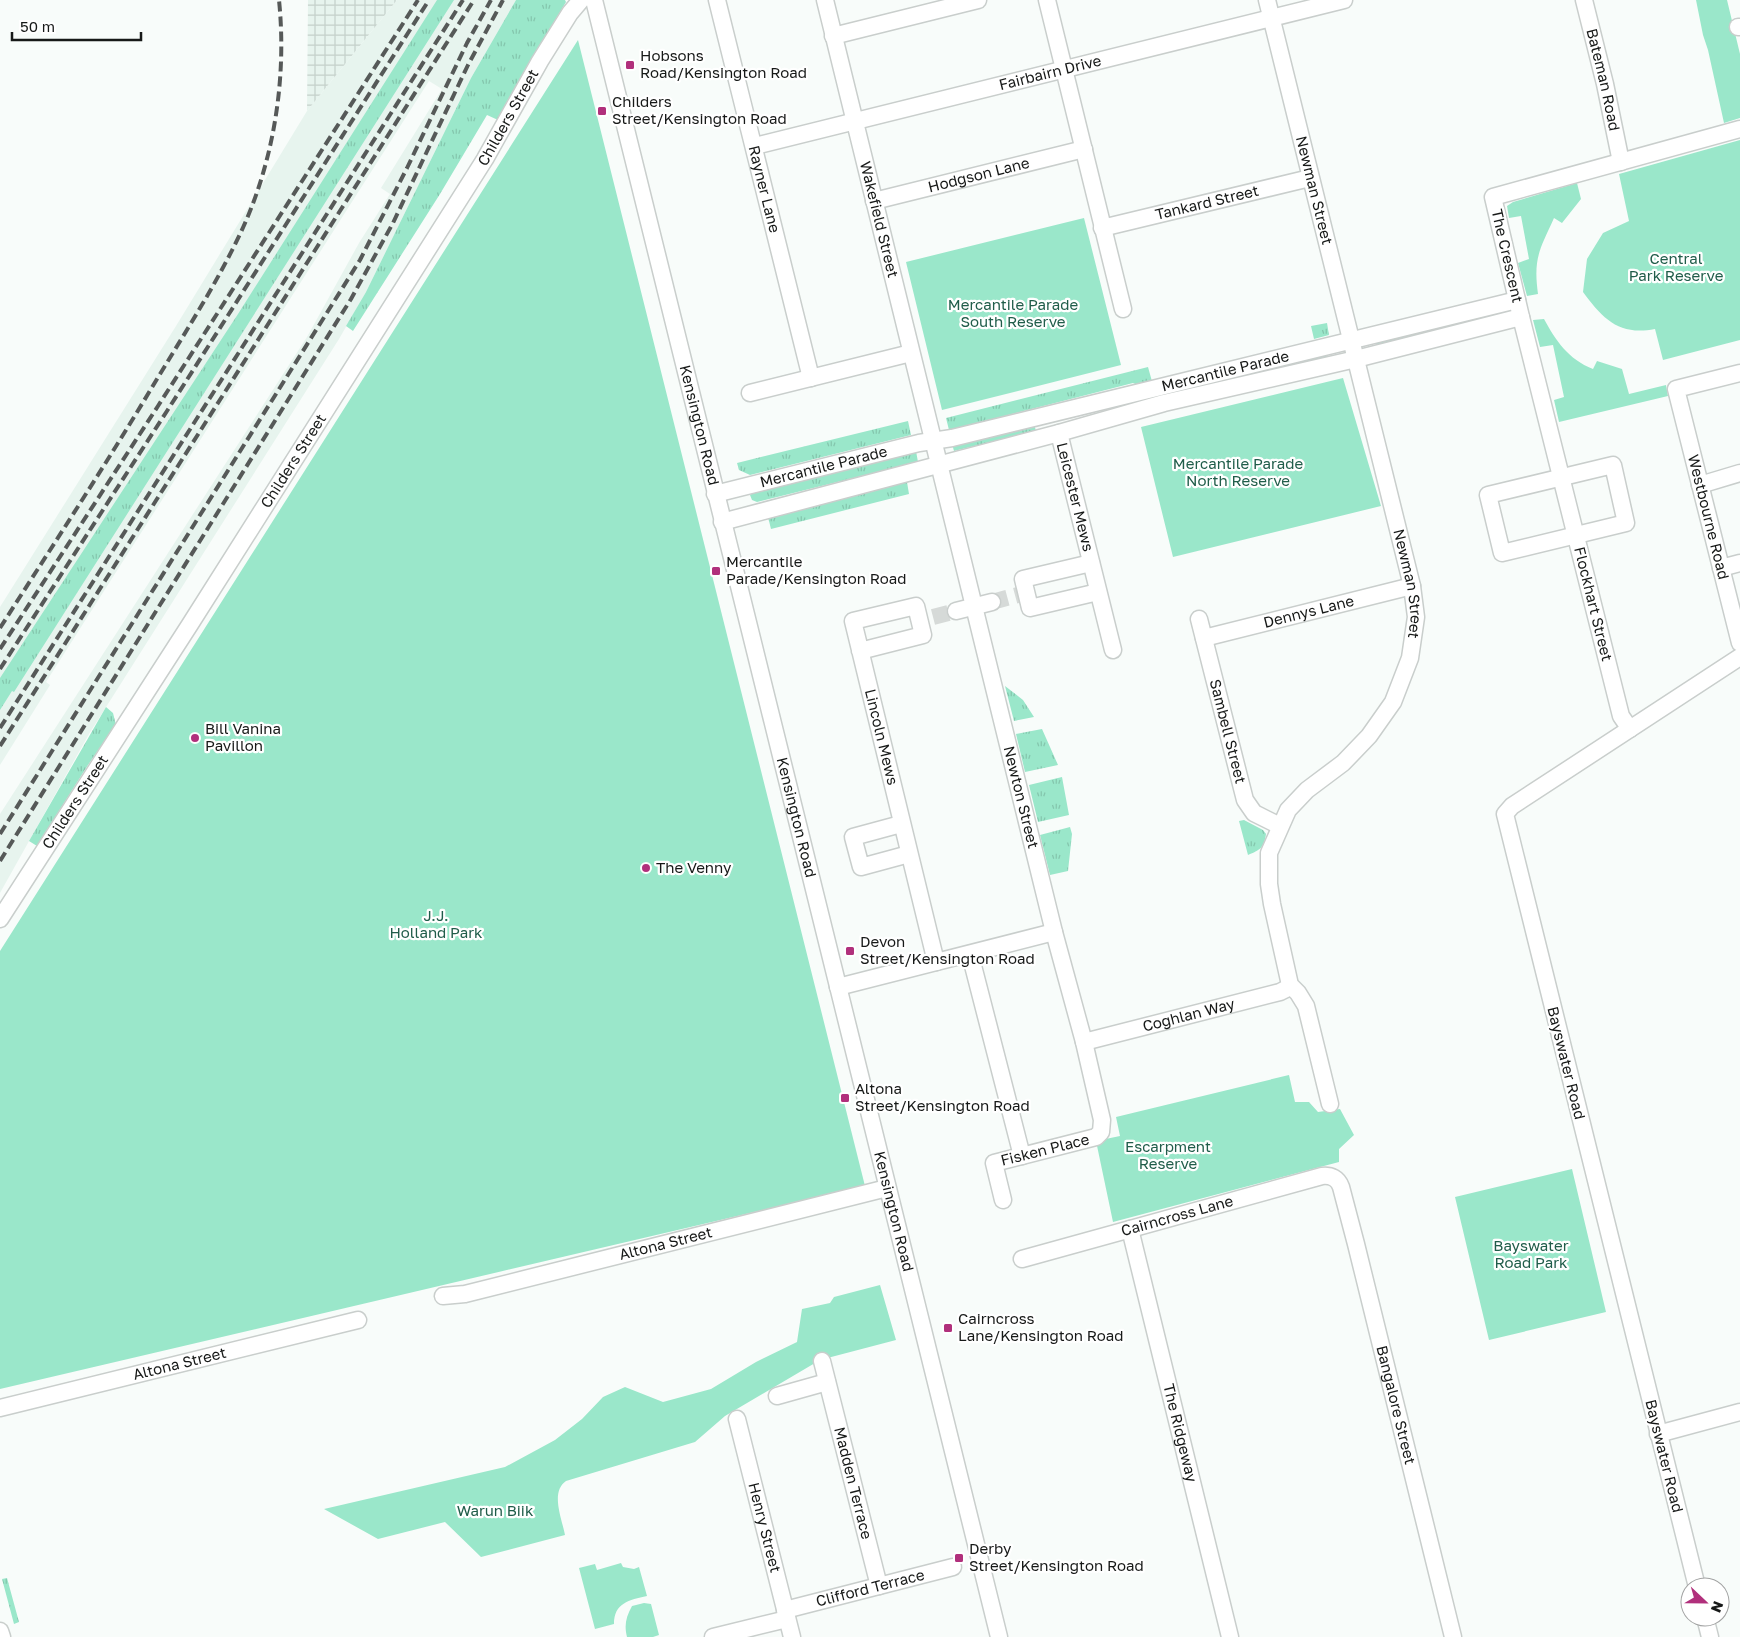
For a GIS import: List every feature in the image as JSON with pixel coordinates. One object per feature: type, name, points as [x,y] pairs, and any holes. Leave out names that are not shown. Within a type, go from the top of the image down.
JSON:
[{"type":"street","name":"Childers Street","points":[[0,919],[202,606],[480,167],[540,61],[570,13],[581,0]]},
{"type":"street","name":"Kensington Road","points":[[594,0],[999,1637]]},
{"type":"street","name":"Rayner Lane","points":[[717,0],[755,146],[811,378]]},
{"type":"street","name":"Wakefield Street","points":[[825,0],[934,440]]},
{"type":"street","points":[[833,36],[978,0]]},
{"type":"street","points":[[1047,0],[1123,309]]},
{"type":"street","name":"Newman Street","points":[[1267,0],[1412,586],[1416,617],[1410,658],[1393,702],[1369,736],[1342,763],[1298,798],[1288,810],[1269,853],[1269,884],[1290,985],[1298,993],[1306,1006],[1330,1104]]},
{"type":"street","name":"Fairbairn Drive","points":[[755,146],[1344,0]]},
{"type":"street","name":"Bateman Road","points":[[1584,0],[1600,61],[1621,162]]},
{"type":"street","name":"The Crescent","points":[[1561,478],[1493,197],[1740,128]]},
{"type":"street","name":"Hodgson Lane","points":[[874,201],[1084,149]]},
{"type":"street","name":"Tankard Street","points":[[1102,228],[1310,178]]},
{"type":"street","name":"Mercantile Parade","points":[[715,494],[1517,300]]},
{"type":"street","name":"Mercantile Parade","points":[[722,522],[1059,433],[1164,403],[1356,359],[1521,317]]},
{"type":"street","points":[[750,393],[911,353]]},
{"type":"street","name":"Westbourne Road","points":[[1740,373],[1676,389],[1740,643]]},
{"type":"street","name":"Leicester Mews","points":[[1059,433],[1113,650]]},
{"type":"street","points":[[934,440],[940,464]]},
{"type":"street","name":"Newton Street","points":[[940,464],[1054,932],[1084,1042],[1102,1120],[1101,1132]]},
{"type":"street","points":[[1613,465],[1626,523],[1576,535],[1502,552],[1488,495],[1613,465]]},
{"type":"street","points":[[1700,484],[1740,473]]},
{"type":"street","name":"Flockhart Street","points":[[1561,478],[1621,716],[1630,729]]},
{"type":"street","name":"Leicester Mews","points":[[1091,562],[1023,579],[1022,594],[1030,608],[1098,592]]},
{"type":"street","points":[[1721,568],[1740,562]]},
{"type":"street","name":"Dennys Lane","points":[[1204,638],[1412,586]]},
{"type":"street","points":[[956,611],[992,602]]},
{"type":"street","name":"Lincoln Mews","points":[[860,651],[923,635],[926,618],[916,606],[853,621],[860,651],[901,824],[936,962]]},
{"type":"street","name":"Sambell Street","points":[[1199,619],[1247,804],[1254,814],[1280,826]]},
{"type":"street","name":"Bayswater Road","points":[[1694,1577],[1505,817],[1506,811],[1512,806],[1740,658]]},
{"type":"street","points":[[901,824],[853,837],[861,867],[909,854]]},
{"type":"street","points":[[838,987],[1054,932]]},
{"type":"street","points":[[970,954],[1022,1156]]},
{"type":"street","name":"Coghlan Way","points":[[1084,1042],[1280,992],[1290,985]]},
{"type":"street","name":"Fisken Place","points":[[1003,1200],[994,1163],[1094,1138],[1101,1132]]},
{"type":"street","name":"Cairncross Lane","points":[[1022,1259],[1322,1176],[1333,1177]]},
{"type":"street","name":"Bangalore Street","points":[[1333,1177],[1339,1182],[1341,1187],[1454,1637]]},
{"type":"street","name":"Altona Street","points":[[443,1296],[465,1294],[887,1188]]},
{"type":"street","name":"The Ridgeway","points":[[1130,1229],[1230,1637]]},
{"type":"street","name":"Altona Street","points":[[0,1408],[358,1320]]},
{"type":"street","name":"Madden Terrace","points":[[822,1361],[879,1586]]},
{"type":"street","points":[[777,1396],[827,1382]]},
{"type":"street","points":[[1658,1434],[1740,1412]]},
{"type":"street","name":"Henry Street","points":[[737,1419],[792,1637]]},
{"type":"street","name":"Clifford Terrace","points":[[713,1637],[879,1586],[953,1567]]},
{"type":"street","points":[[0,1631],[2,1637]]},
{"type":"shaded area","points":[[308,0],[397,0],[307,111]]},
{"type":"shaded area","points":[[397,0],[516,0],[471,78],[366,292],[339,339],[89,734],[0,893],[0,814],[307,337],[359,243],[390,194],[381,188],[442,89],[429,81],[46,682],[50,685],[0,765],[0,607],[176,326],[307,111]]},
{"type":"green space","points":[[437,0],[454,0],[14,692],[12,691],[0,710],[0,678],[238,314]]},
{"type":"green space","points":[[516,0],[565,0],[566,2],[498,120],[487,115],[440,194],[353,331],[346,326],[366,292],[471,78]]},
{"type":"green space","points":[[1696,0],[1727,0],[1740,54],[1740,118],[1724,123],[1703,35]]},
{"type":"green space","name":"J.J. Holland Park","points":[[578,40],[865,1186],[0,1389],[0,951]]},
{"type":"green space","name":"Central Park Reserve","points":[[1740,140],[1740,340],[1663,360],[1655,329],[1631,330],[1613,323],[1598,310],[1583,292],[1587,259],[1603,233],[1629,221],[1619,174]]},
{"type":"green space","points":[[1577,183],[1581,199],[1562,223],[1554,218],[1537,262],[1538,294],[1527,296],[1518,263],[1529,259],[1521,216],[1509,218],[1507,206],[1513,202]]},
{"type":"green space","name":"Mercantile Parade South Reserve","points":[[1084,218],[1121,365],[942,410],[906,262]]},
{"type":"green space","points":[[1501,311],[1501,315],[1376,345],[1375,341]]},
{"type":"green space","points":[[1544,319],[1558,342],[1576,360],[1593,369],[1597,361],[1622,369],[1629,394],[1666,385],[1668,396],[1559,422],[1554,400],[1564,397],[1553,345],[1540,347],[1533,320]]},
{"type":"green space","points":[[1327,323],[1329,335],[1314,339],[1311,326]]},
{"type":"green space","points":[[1327,353],[1328,358],[1233,382],[1232,377]]},
{"type":"green space","points":[[1148,367],[1153,385],[1142,387],[1133,383],[949,430],[946,418]]},
{"type":"green space","name":"Mercantile Parade North Reserve","points":[[1343,378],[1381,506],[1173,557],[1141,427]]},
{"type":"green space","points":[[908,421],[911,435],[750,475],[739,470],[737,463]]},
{"type":"green space","points":[[1034,424],[1036,431],[954,451],[952,444]]},
{"type":"green space","points":[[916,451],[918,462],[757,502],[752,500],[750,495],[756,491]]},
{"type":"green space","points":[[907,482],[909,494],[771,529],[768,517]]},
{"type":"green space","points":[[1005,686],[1023,700],[1034,717],[1014,721]]},
{"type":"green space","points":[[106,707],[113,713],[116,725],[88,765],[37,846],[29,841]]},
{"type":"green space","points":[[1042,729],[1058,765],[1025,772],[1016,734]]},
{"type":"green space","points":[[1062,777],[1069,815],[1038,822],[1029,785]]},
{"type":"green space","points":[[1244,820],[1263,830],[1266,834],[1261,848],[1248,855],[1239,821]]},
{"type":"green space","points":[[1070,827],[1072,834],[1068,871],[1050,875],[1040,835]]},
{"type":"green space","name":"Escarpment Reserve","points":[[1289,1075],[1295,1102],[1309,1102],[1318,1112],[1340,1109],[1354,1135],[1339,1149],[1339,1162],[1113,1222],[1096,1141],[1120,1136],[1116,1117]]},
{"type":"green space","name":"Bayswater Road Park","points":[[1572,1169],[1606,1312],[1489,1340],[1455,1197]]},
{"type":"green space","name":"Warun Biik","points":[[880,1285],[896,1340],[816,1361],[725,1416],[695,1442],[566,1481],[561,1486],[558,1499],[565,1535],[481,1557],[445,1522],[378,1539],[324,1509],[505,1467],[555,1440],[582,1419],[603,1397],[625,1387],[663,1402],[711,1389],[756,1362],[797,1342],[802,1309],[830,1303],[834,1297]]},
{"type":"green space","points":[[621,1563],[623,1567],[634,1569],[639,1567],[647,1596],[629,1601],[620,1607],[614,1624],[595,1629],[579,1568],[595,1564],[597,1570]]},
{"type":"green space","points":[[7,1578],[19,1622],[14,1624],[2,1579]]},
{"type":"green space","points":[[644,1603],[651,1604],[659,1635],[653,1637],[627,1637],[627,1617],[632,1606]]},
{"type":"tunnel","points":[[992,602],[1018,595]]},
{"type":"tunnel","points":[[933,617],[956,611]]},
{"type":"railway","points":[[0,628],[80,504],[190,325],[241,232],[262,177],[275,119],[281,59],[279,0]]},
{"type":"railway","points":[[0,649],[418,0]]},
{"type":"railway","points":[[0,669],[429,0]]},
{"type":"railway","points":[[0,728],[463,0]]},
{"type":"railway","points":[[0,746],[474,0]]},
{"type":"railway","points":[[0,834],[360,260],[467,43],[491,0]]},
{"type":"railway","points":[[0,861],[351,299],[393,223],[468,65],[503,0]]},
{"type":"place","name":"Hobsons Road/Kensington Road","points":[[630,65]]},
{"type":"place","name":"Childers Street/Kensington Road","points":[[602,111]]},
{"type":"place","name":"Mercantile Parade/Kensington Road","points":[[716,571]]},
{"type":"place","name":"Bill Vanina Pavillon","points":[[195,738]]},
{"type":"place","name":"The Venny","points":[[646,868]]},
{"type":"place","name":"Devon Street/Kensington Road","points":[[850,951]]},
{"type":"place","name":"Altona Street/Kensington Road","points":[[845,1098]]},
{"type":"place","name":"Cairncross Lane/Kensington Road","points":[[948,1328]]},
{"type":"place","name":"Derby Street/Kensington Road","points":[[959,1558]]}]
